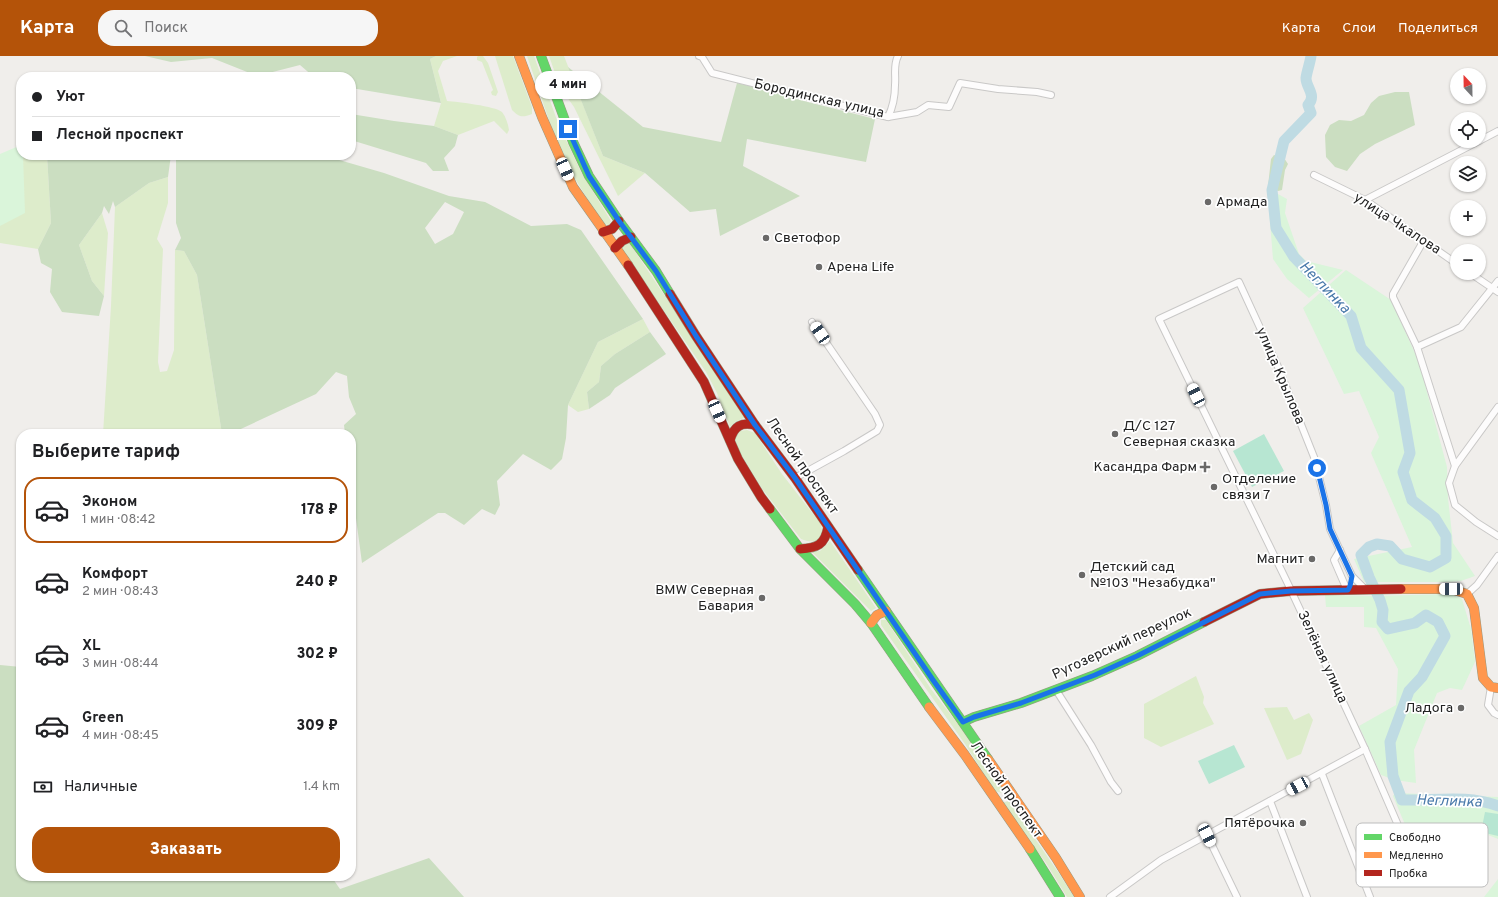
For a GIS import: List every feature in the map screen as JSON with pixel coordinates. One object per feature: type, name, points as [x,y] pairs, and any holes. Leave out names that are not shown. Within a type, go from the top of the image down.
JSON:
[{"type":"main road","name":"Лесной проспект","points":[[519,56],[545,123],[573,187],[603,232],[640,282],[704,382],[738,459],[761,497],[800,549],[855,604],[871,623],[1039,862],[1060,897]]},
{"type":"main road","name":"Лесной проспект","points":[[541,56],[562,115],[589,176],[619,221],[656,271],[696,336],[755,425],[795,478],[1052,852],[1080,897]]},
{"type":"main road","points":[[603,232],[610,231],[619,221]]},
{"type":"main road","points":[[615,248],[624,238],[631,237]]},
{"type":"main road","points":[[730,440],[732,431],[738,425],[747,422],[755,425]]},
{"type":"main road","points":[[800,549],[812,548],[821,544],[827,536],[828,527]]},
{"type":"main road","name":"Ругозерский переулок","points":[[963,722],[974,717],[1001,710],[1095,675],[1137,656],[1260,594],[1291,591],[1366,589],[1451,589],[1467,594]]},
{"type":"main road","points":[[1467,594],[1474,608],[1483,678],[1495,688]]},
{"type":"main road","points":[[871,623],[873,617],[886,611]]},
{"type":"main road","points":[[995,800],[999,801],[1003,799],[1009,789]]},
{"type":"street","name":"Бородинская улица","points":[[699,56],[702,57],[712,73],[888,117],[917,112],[928,105],[949,107],[960,83],[1051,95]]},
{"type":"street","points":[[888,117],[893,101],[895,87],[895,61],[898,56]]},
{"type":"street","points":[[1486,137],[1498,131]]},
{"type":"street","points":[[1365,200],[1465,148]]},
{"type":"street","name":"улица Чкалова","points":[[1314,175],[1365,200],[1450,259]]},
{"type":"street","points":[[1424,240],[1393,294],[1393,297],[1417,347],[1455,466]]},
{"type":"street","points":[[1480,280],[1496,291]]},
{"type":"street","points":[[1417,347],[1461,327],[1496,291],[1498,281]]},
{"type":"street","name":"улица Крылова","points":[[1169,340],[1159,319],[1239,282],[1279,369],[1314,457],[1326,505],[1330,529],[1352,576],[1366,589]]},
{"type":"street","points":[[795,478],[877,431],[880,425],[875,414],[812,322]]},
{"type":"street","name":"Зелёная улица","points":[[1169,340],[1291,591],[1366,750],[1397,823]]},
{"type":"street","points":[[1498,407],[1455,466],[1450,483],[1456,505],[1476,522],[1498,536]]},
{"type":"street","points":[[1340,550],[1334,560],[1348,590]]},
{"type":"street","points":[[1467,594],[1477,585],[1498,556]]},
{"type":"street","points":[[1348,590],[1352,576]]},
{"type":"street","points":[[1495,688],[1488,704],[1498,716]]},
{"type":"street","points":[[1056,690],[1091,745],[1111,782],[1118,791]]},
{"type":"street","points":[[1110,897],[1161,860],[1366,750]]},
{"type":"street","points":[[1322,774],[1356,861]]},
{"type":"street","points":[[1270,801],[1307,897]]},
{"type":"street","points":[[1207,835],[1237,897]]},
{"type":"street","points":[[1366,887],[1370,897]]},
{"type":"green space","points":[[145,56],[436,56],[430,59],[441,103],[356,89],[356,72],[308,72],[300,65],[273,72],[247,72],[212,58],[171,62]]},
{"type":"green space","points":[[436,56],[457,56],[443,61],[438,71],[447,101],[484,106],[502,112],[508,125],[509,130],[507,134],[494,121],[458,135],[434,126],[441,103],[430,59]]},
{"type":"green space","points":[[478,56],[483,56],[488,63],[498,92],[496,96],[492,95],[491,92],[493,90],[482,62],[477,60]]},
{"type":"green space","points":[[495,56],[513,56],[532,107],[532,114],[521,116],[512,110]]},
{"type":"green space","points":[[527,56],[534,56],[558,123],[581,172],[611,221],[609,225],[603,224],[574,177],[550,123]]},
{"type":"green space","points":[[549,56],[564,56],[603,156],[645,173],[618,196],[574,107],[560,87]]},
{"type":"green space","points":[[568,67],[643,127],[721,142],[737,83],[875,119],[866,162],[747,139],[743,166],[800,196],[720,236],[716,209],[690,212],[645,173],[603,156]]},
{"type":"green space","points":[[1395,92],[1409,92],[1415,125],[1375,144],[1360,154],[1347,171],[1335,167],[1326,157],[1325,135],[1330,125],[1339,120],[1351,121],[1364,115],[1371,103],[1379,96]]},
{"type":"green space","points":[[356,115],[434,126],[458,135],[455,146],[444,158],[449,171],[433,171],[426,163],[356,142]]},
{"type":"green space","points":[[16,147],[16,160],[23,160],[25,213],[0,226],[0,154]]},
{"type":"green space","points":[[1274,155],[1284,158],[1288,164],[1285,170],[1282,190],[1278,191],[1268,186],[1271,159]]},
{"type":"green space","points":[[19,160],[47,160],[51,223],[38,249],[0,243],[0,207]]},
{"type":"green space","points":[[47,160],[170,160],[168,177],[149,183],[115,207],[113,201],[109,214],[104,206],[102,213],[79,245],[92,281],[104,296],[99,316],[62,312],[50,292],[52,269],[41,263],[38,249],[51,223]]},
{"type":"green space","points":[[176,160],[339,160],[384,173],[449,196],[485,202],[531,226],[567,224],[581,230],[643,319],[598,342],[568,405],[566,438],[562,459],[551,470],[523,454],[497,481],[500,505],[495,515],[482,509],[464,525],[445,513],[438,513],[362,563],[356,518],[356,429],[344,429],[344,425],[356,414],[349,397],[347,376],[336,372],[316,394],[241,429],[221,429],[197,275],[184,251],[175,250],[181,238],[176,223]],"holes":[[[445,202],[464,212],[453,234],[435,244],[425,228]]]},
{"type":"green space","points":[[168,177],[168,203],[157,239],[163,249],[158,362],[160,372],[167,371],[174,350],[175,250],[184,251],[197,275],[221,429],[103,429],[111,306],[115,207],[149,183]]},
{"type":"green space","points":[[1278,194],[1287,199],[1285,213],[1299,254],[1306,261],[1343,270],[1309,298],[1287,279],[1273,259],[1268,196]]},
{"type":"green space","points":[[102,213],[108,233],[104,296],[92,281],[79,245]]},
{"type":"green space","points":[[626,241],[630,244],[746,417],[735,422],[730,427],[717,393],[706,372],[621,248],[623,243]]},
{"type":"green space","points":[[1346,270],[1391,300],[1419,362],[1447,467],[1448,498],[1453,543],[1475,576],[1461,581],[1447,582],[1364,582],[1354,559],[1412,547],[1371,453],[1379,437],[1359,391],[1344,394],[1303,308]]},
{"type":"green space","points":[[643,319],[650,332],[615,354],[601,366],[599,382],[587,392],[589,409],[578,412],[568,405],[598,342]]},
{"type":"green space","points":[[650,332],[666,354],[615,388],[610,395],[589,409],[587,392],[599,382],[601,366],[615,354]]},
{"type":"green space","points":[[747,430],[755,433],[782,474],[820,523],[822,533],[819,539],[815,541],[806,541],[801,539],[763,490],[736,446],[735,439],[740,431]]},
{"type":"green space","points":[[1264,434],[1284,471],[1252,487],[1233,451]]},
{"type":"green space","points":[[830,541],[876,608],[871,611],[812,552],[820,551]]},
{"type":"green space","points":[[1451,594],[1462,599],[1471,629],[1475,662],[1462,690],[1450,688],[1437,693],[1414,750],[1416,783],[1395,780],[1381,775],[1359,726],[1396,705],[1398,669],[1376,628],[1364,627],[1364,607],[1326,607],[1325,595],[1372,596]]},
{"type":"green space","points":[[881,620],[886,620],[931,689],[970,740],[1002,788],[1002,793],[995,791],[965,744],[881,625]]},
{"type":"green space","points":[[0,665],[16,667],[16,881],[334,881],[340,889],[429,858],[464,897],[0,897]]},
{"type":"green space","points":[[1196,676],[1204,697],[1203,703],[1214,724],[1161,747],[1144,738],[1144,704]]},
{"type":"green space","points":[[1287,707],[1294,720],[1309,713],[1313,720],[1301,754],[1287,760],[1264,708]]},
{"type":"green space","points":[[1234,745],[1245,767],[1209,784],[1198,761]]},
{"type":"green space","points":[[1395,793],[1498,797],[1498,839],[1488,835],[1488,823],[1404,823],[1393,796]]},
{"type":"green space","points":[[1009,799],[1074,897],[1067,897],[1046,863],[1002,802],[1006,802]]},
{"type":"green space","points":[[1485,812],[1498,814],[1498,836],[1488,834],[1488,823],[1483,823]]},
{"type":"green space","points":[[1498,879],[1498,897],[1484,897]]},
{"type":"waterway","name":"Неглинка","points":[[1311,56],[1306,78],[1311,95],[1308,105],[1311,113],[1284,141],[1272,190],[1276,228],[1294,257],[1351,316],[1361,348],[1399,390],[1410,453],[1403,472],[1412,500],[1435,518],[1446,536],[1446,558],[1430,567],[1402,559],[1390,546],[1377,544],[1369,547],[1361,555],[1380,600],[1383,610],[1382,622],[1388,629],[1415,623],[1426,615],[1438,622],[1445,636],[1422,677],[1409,691],[1390,742],[1393,776],[1402,800],[1463,799],[1487,802],[1498,806]]},
{"type":"traffic: fast","points":[[541,56],[573,142],[589,176],[619,221],[656,271],[670,294]]},
{"type":"traffic: fast","points":[[770,509],[800,549],[855,604],[871,623],[929,707]]},
{"type":"traffic: fast","points":[[858,570],[988,759]]},
{"type":"traffic: fast","points":[[963,722],[974,717],[1021,703],[1092,676],[1137,656],[1204,622]]},
{"type":"traffic: fast","points":[[1030,849],[1060,897]]},
{"type":"traffic: slow","points":[[519,56],[542,117],[573,187],[628,265]]},
{"type":"traffic: slow","points":[[1401,589],[1451,589],[1467,594],[1474,608],[1483,678],[1491,687],[1498,688]]},
{"type":"traffic: slow","points":[[871,623],[877,615],[886,611]]},
{"type":"traffic: slow","points":[[929,707],[965,755],[1030,849]]},
{"type":"traffic: slow","points":[[988,759],[1056,858],[1080,897]]},
{"type":"traffic: jam","points":[[603,232],[612,229],[619,221]]},
{"type":"traffic: jam","points":[[615,248],[622,241],[631,237]]},
{"type":"traffic: jam","points":[[628,265],[704,382],[738,459],[770,509]]},
{"type":"traffic: jam","points":[[670,294],[755,425],[795,478],[858,570]]},
{"type":"traffic: jam","points":[[730,440],[734,431],[739,426],[746,424],[755,425]]},
{"type":"traffic: jam","points":[[800,549],[811,548],[822,542],[825,538],[828,527]]},
{"type":"traffic: jam","points":[[1204,622],[1260,594],[1291,591],[1401,589]]},
{"type":"place","name":"Армада","points":[[1208,202]]},
{"type":"place","name":"Светофор","points":[[766,238]]},
{"type":"place","name":"Арена Life","points":[[819,267]]},
{"type":"place","name":"Д/С 127 Северная сказка","points":[[1115,434]]},
{"type":"place","name":"Касандра Фарм","points":[[1205,467]]},
{"type":"place","name":"Отделение связи 7","points":[[1214,487]]},
{"type":"place","name":"Магнит","points":[[1312,559]]},
{"type":"place","name":"Детский сад №103 \"Незабудка\"","points":[[1082,575]]},
{"type":"place","name":"BMW Северная Бавария","points":[[762,598]]},
{"type":"place","name":"Ладога","points":[[1461,708]]},
{"type":"place","name":"Пятёрочка","points":[[1303,823]]},
{"type":"route","points":[[568,129],[589,176],[619,221],[656,271],[696,336],[755,425],[795,478],[963,722],[974,717],[1021,703],[1095,675],[1137,656],[1260,594],[1291,591],[1348,590],[1352,576],[1330,529],[1317,468]]}]
